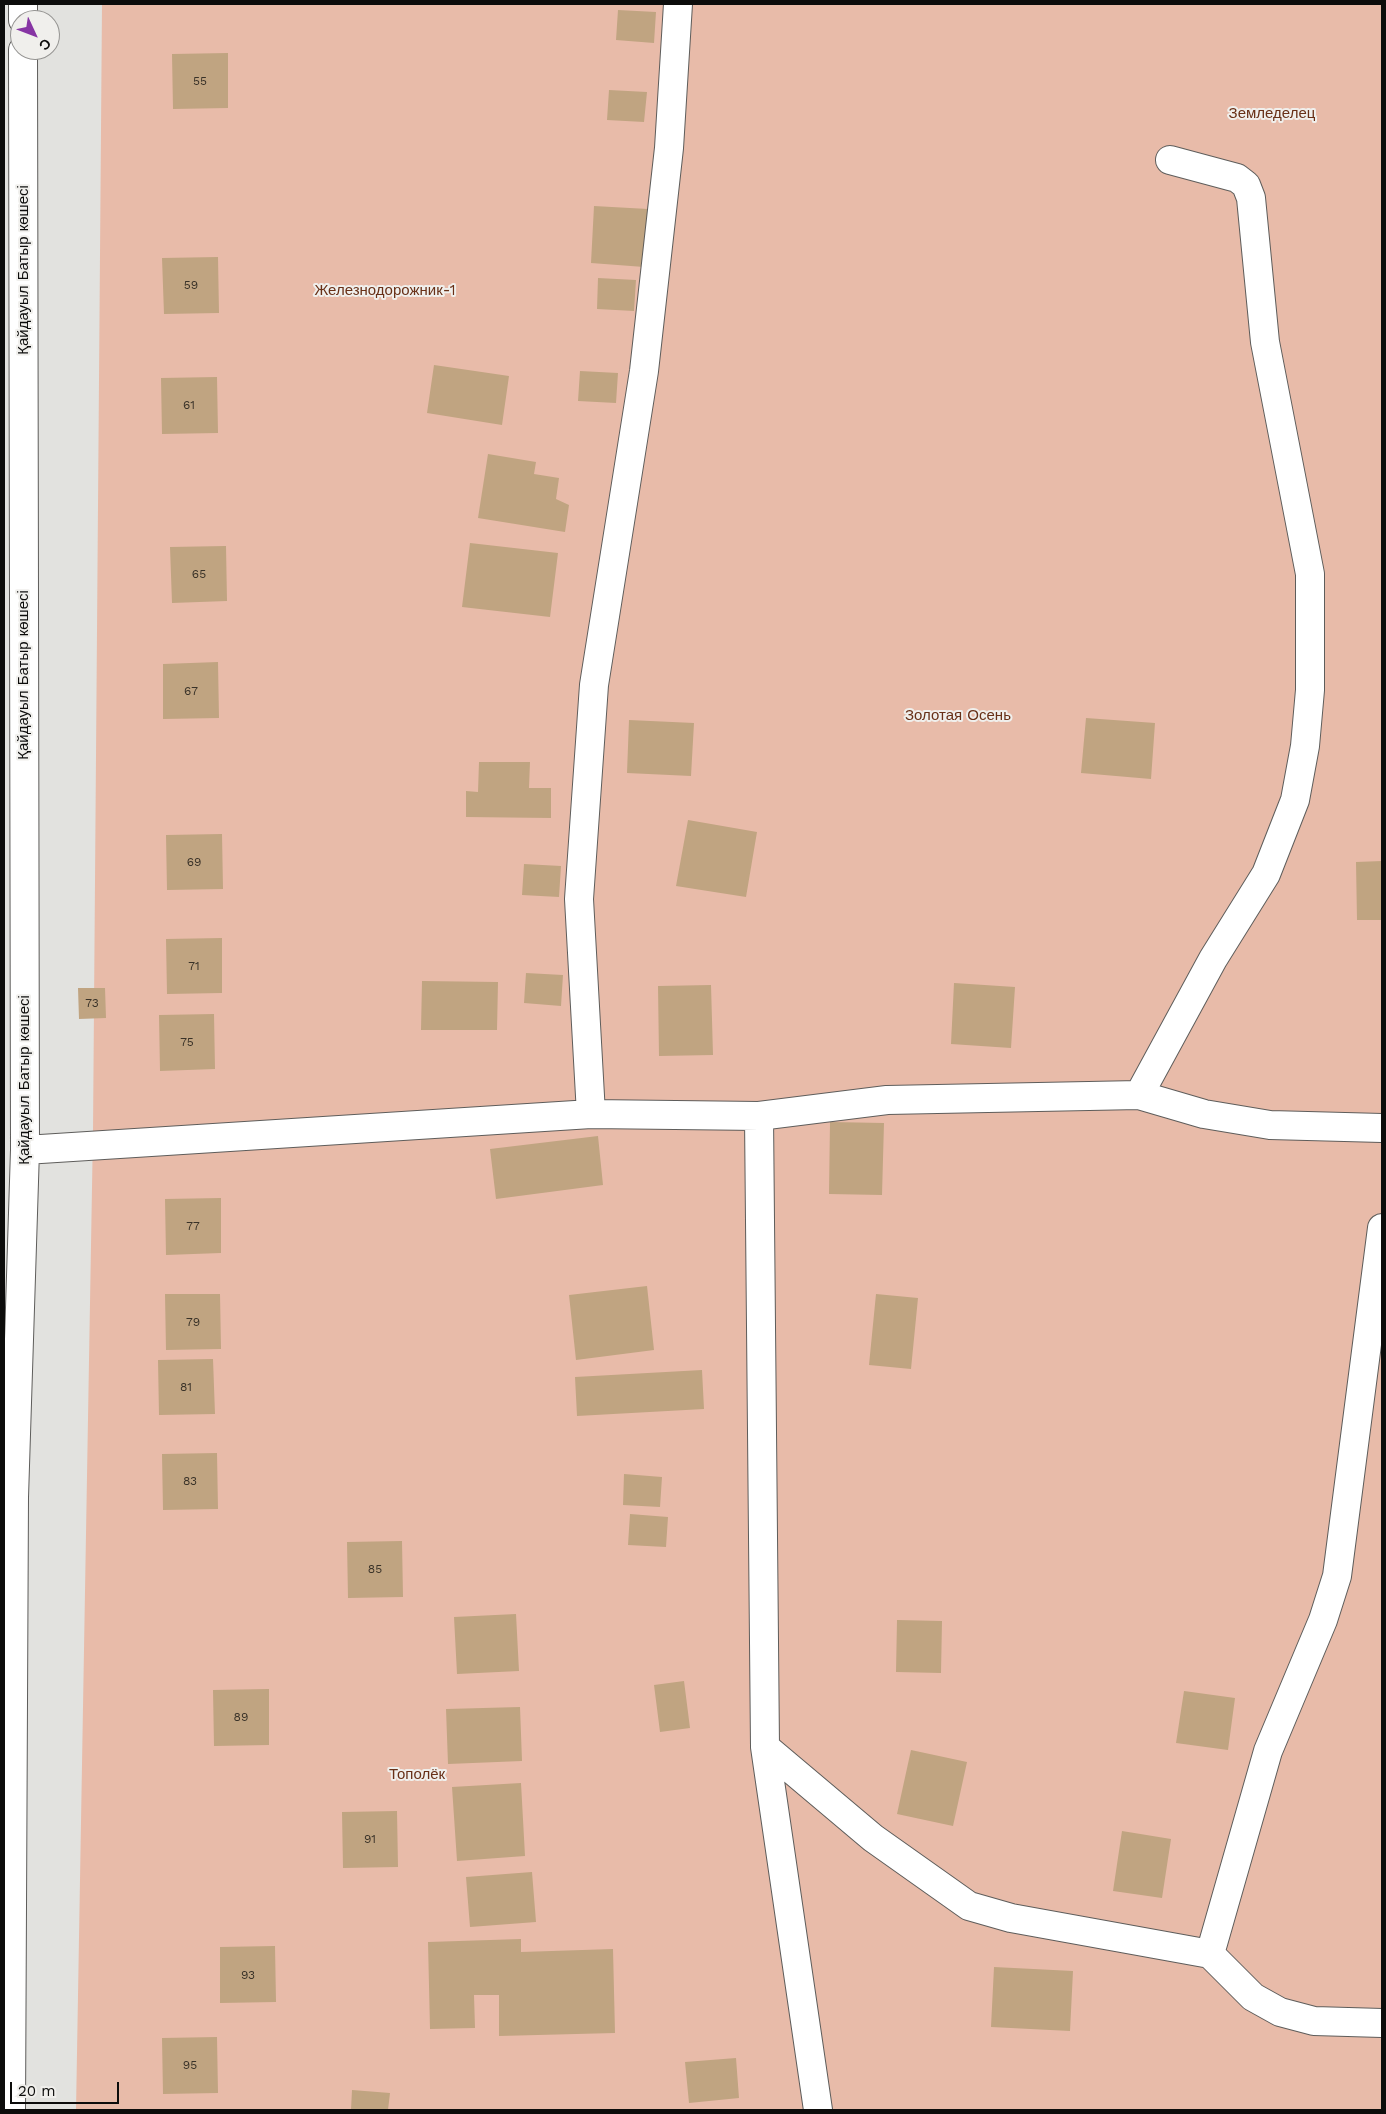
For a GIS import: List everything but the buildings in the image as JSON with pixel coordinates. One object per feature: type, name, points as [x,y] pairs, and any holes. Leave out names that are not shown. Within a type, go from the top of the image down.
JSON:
[{"type":"street","points":[[591,1114],[579,899],[594,685],[644,371],[668,148],[678,4]]},
{"type":"street","name":"Қайдауыл Батыр көшесі","points":[[11,2110],[9,1504],[25,1150],[14,901],[24,60]]},
{"type":"street","points":[[1139,1095],[1213,959],[1266,874],[1295,800],[1305,746],[1310,690],[1310,574],[1265,342],[1250,198],[1246,185],[1238,178],[1170,160]]},
{"type":"street","points":[[25,1150],[591,1114],[758,1116],[887,1100],[1139,1095],[1204,1114],[1270,1125],[1382,1128]]},
{"type":"street","points":[[758,1116],[766,1748],[818,2110]]},
{"type":"street","points":[[1210,1954],[1268,1751],[1323,1620],[1337,1576],[1382,1228]]},
{"type":"street","points":[[766,1748],[873,1838],[969,1906],[1010,1918],[1210,1954],[1253,1997],[1280,2012],[1314,2021],[1382,2023]]},
{"type":"green space","points":[[102,4],[1382,4],[1382,2110],[76,2110],[93,1130]]},
{"type":"park label","name":"Земледелец","points":[[1272,114]]},
{"type":"park label","name":"Железнодорожник-1","points":[[385,291]]},
{"type":"park label","name":"Золотая Осень","points":[[958,716]]},
{"type":"park label","name":"Тополёк","points":[[417,1775]]}]
